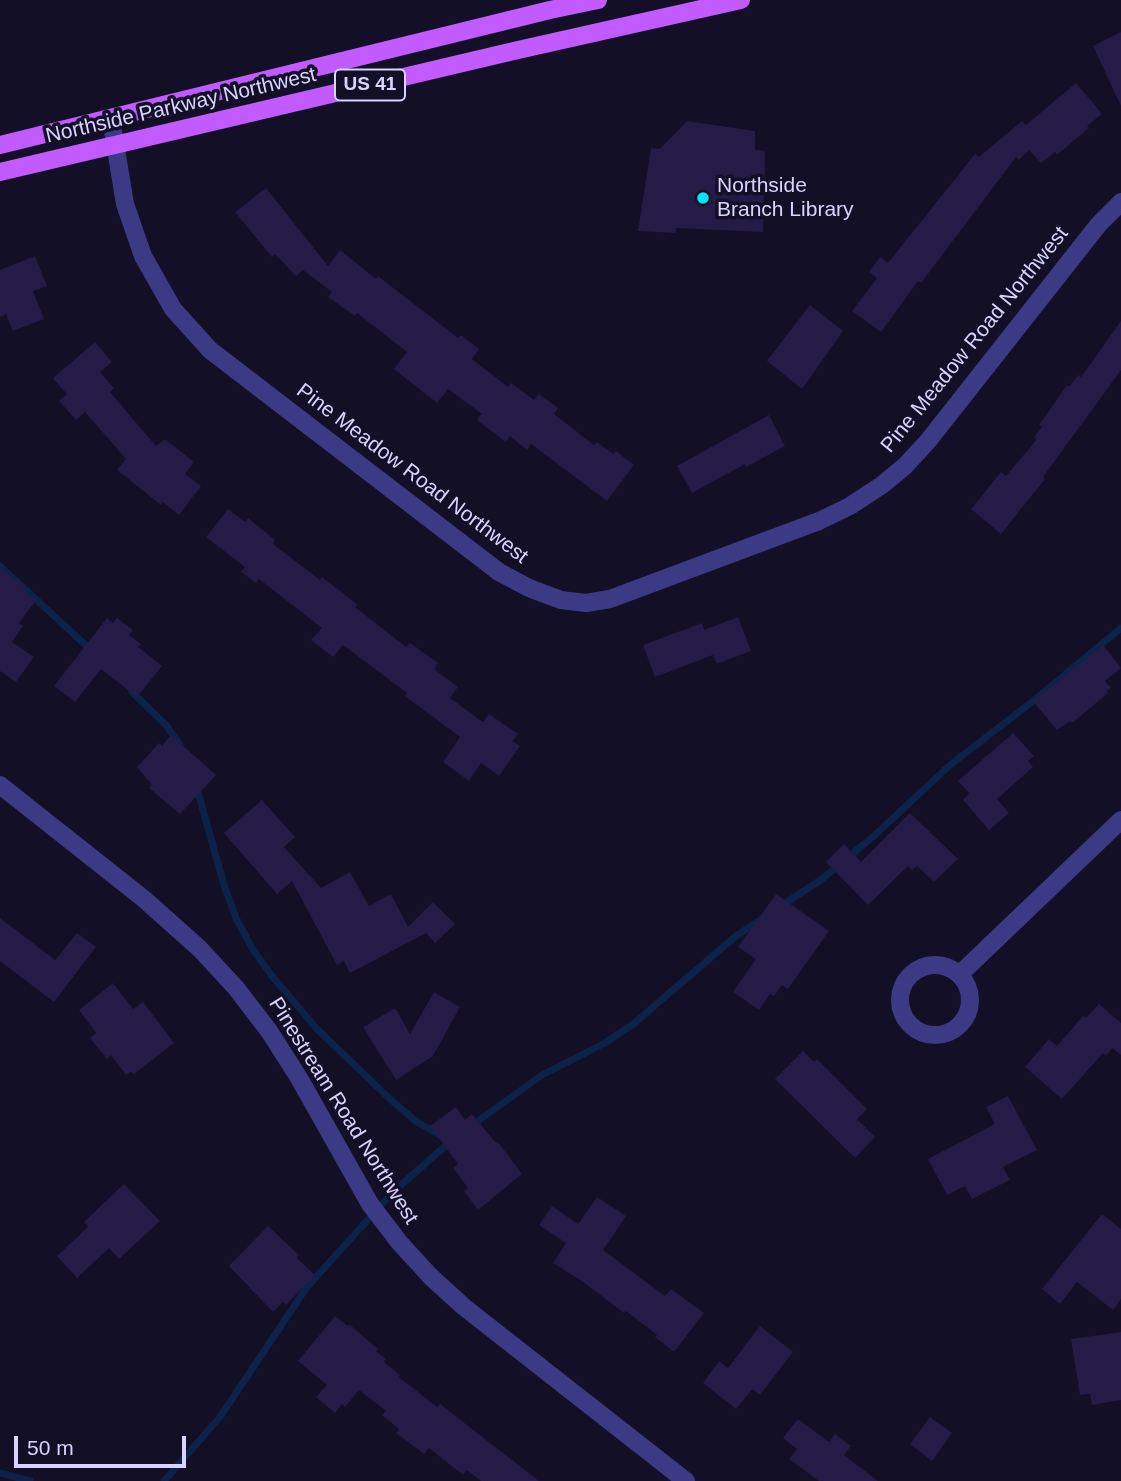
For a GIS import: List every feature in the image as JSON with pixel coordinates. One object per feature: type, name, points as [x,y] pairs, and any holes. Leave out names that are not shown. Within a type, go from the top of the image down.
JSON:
[{"type":"main road","name":"Northside Parkway Northwest","points":[[0,145],[598,0]]},
{"type":"main road","name":"Northside Parkway Northwest","points":[[0,172],[741,0]]},
{"type":"street","name":"Pine Meadow Road Northwest","points":[[111,119],[125,204],[143,256],[173,309],[210,350],[499,572],[529,588],[561,600],[586,603],[610,600],[819,521],[850,506],[882,485],[905,466],[928,441],[1099,224],[1121,202]]},
{"type":"street","name":"Pinestream Road Northwest","points":[[0,785],[144,899],[200,949],[236,988],[269,1031],[299,1078],[370,1204],[398,1242],[431,1277],[464,1307],[686,1481]]},
{"type":"street","points":[[960,974],[1121,820]]},
{"type":"street","points":[[934,964],[960,974],[969,990],[970,1006],[963,1021],[952,1031],[940,1035],[926,1035],[915,1030],[900,1009],[900,992],[907,978],[924,966],[934,964]]},
{"type":"building","points":[[1121,32],[1121,106],[1093,46]]},
{"type":"building","points":[[1076,83],[1102,114],[1087,126],[1089,128],[1057,155],[1055,152],[1041,163],[1029,150],[1019,160],[1016,157],[881,332],[852,311],[877,278],[869,272],[880,257],[888,263],[975,154],[979,157],[1022,121],[1026,125]]},
{"type":"building","name":"Northside Branch Library","points":[[687,121],[755,131],[755,150],[765,151],[763,232],[676,228],[676,233],[638,231],[651,148],[660,149]]},
{"type":"building","points":[[266,188],[328,266],[340,250],[458,338],[461,335],[479,349],[472,359],[508,387],[511,383],[534,400],[539,394],[558,408],[554,414],[594,445],[597,442],[613,454],[616,451],[634,465],[607,501],[531,444],[527,450],[510,436],[506,442],[477,420],[482,414],[448,389],[437,403],[394,369],[407,352],[357,313],[355,316],[328,297],[332,292],[303,270],[296,276],[275,254],[272,257],[235,212]]},
{"type":"building","points":[[35,256],[47,286],[33,291],[44,319],[13,331],[6,314],[0,317],[0,270]]},
{"type":"building","points":[[810,305],[843,331],[802,389],[767,361]]},
{"type":"building","points":[[1121,321],[1121,370],[1043,477],[1045,479],[1001,534],[971,509],[1001,472],[1006,476],[1037,439],[1034,437],[1042,427],[1039,425],[1067,385],[1069,387],[1078,375],[1081,377]]},
{"type":"building","points":[[95,342],[112,362],[100,372],[114,388],[110,392],[156,446],[165,439],[194,462],[185,474],[201,486],[179,515],[163,502],[161,505],[117,470],[126,459],[85,412],[76,420],[59,401],[67,394],[53,378]]},
{"type":"building","points":[[769,415],[785,446],[692,493],[677,466]]},
{"type":"building","points":[[228,509],[245,522],[248,518],[275,540],[273,544],[357,604],[355,607],[406,647],[410,643],[438,663],[434,669],[458,687],[450,698],[483,722],[489,714],[518,734],[513,741],[520,746],[499,776],[481,763],[469,781],[443,762],[460,737],[343,645],[333,657],[311,640],[322,628],[259,579],[256,583],[241,572],[245,567],[206,537]]},
{"type":"building","points":[[0,568],[26,587],[23,591],[36,600],[19,623],[23,626],[12,642],[34,657],[16,682],[0,671]]},
{"type":"building","points":[[738,617],[751,651],[717,664],[713,655],[655,677],[643,645],[702,623],[704,630]]},
{"type":"building","points":[[107,618],[113,623],[117,618],[133,630],[129,635],[141,644],[138,647],[162,666],[137,697],[101,669],[75,702],[54,686]]},
{"type":"building","points":[[1103,645],[1121,668],[1105,681],[1111,688],[1072,723],[1070,721],[1057,730],[1033,701]]},
{"type":"building","points":[[1013,733],[1034,756],[1028,761],[1033,767],[997,799],[1009,813],[989,830],[963,800],[969,793],[958,781]]},
{"type":"building","points":[[171,735],[216,775],[180,814],[149,788],[152,785],[137,767],[159,743],[162,746]]},
{"type":"building","points":[[262,800],[295,837],[284,847],[321,888],[350,872],[369,906],[391,894],[408,927],[433,902],[455,924],[435,943],[426,933],[350,973],[344,961],[337,965],[292,881],[277,894],[224,833]]},
{"type":"building","points":[[910,813],[958,859],[934,882],[917,866],[912,870],[908,866],[868,905],[826,862],[844,844],[861,862]]},
{"type":"building","points":[[776,894],[829,931],[788,989],[782,985],[774,996],[770,994],[759,1010],[733,992],[756,959],[738,947]]},
{"type":"building","points":[[0,918],[55,960],[77,933],[96,947],[54,1002],[0,961]]},
{"type":"building","points":[[113,983],[133,1009],[143,1002],[174,1043],[134,1074],[131,1072],[126,1075],[111,1055],[107,1059],[90,1038],[96,1033],[79,1010]]},
{"type":"building","points":[[434,992],[460,1007],[433,1056],[396,1080],[363,1027],[395,1008],[410,1034]]},
{"type":"building","points":[[1099,1004],[1121,1023],[1121,1055],[1112,1048],[1106,1056],[1103,1053],[1062,1099],[1025,1067],[1049,1039],[1057,1046],[1083,1016],[1086,1018]]},
{"type":"building","points":[[803,1051],[814,1062],[817,1059],[867,1109],[857,1119],[875,1137],[855,1158],[775,1079]]},
{"type":"building","points":[[1008,1096],[1037,1150],[1003,1167],[1010,1180],[972,1199],[965,1186],[947,1195],[928,1159],[995,1124],[986,1107]]},
{"type":"building","points":[[456,1107],[465,1120],[472,1114],[522,1174],[478,1210],[464,1191],[468,1188],[453,1168],[458,1164],[430,1126]]},
{"type":"building","points":[[124,1184],[160,1221],[119,1259],[109,1248],[77,1278],[57,1256],[88,1227],[84,1222]]},
{"type":"building","points":[[597,1197],[626,1216],[603,1250],[665,1296],[671,1289],[704,1313],[674,1352],[626,1311],[624,1313],[553,1263],[566,1243],[539,1225],[552,1206],[578,1224]]},
{"type":"building","points":[[1102,1214],[1121,1229],[1121,1299],[1113,1310],[1077,1282],[1060,1304],[1042,1289]]},
{"type":"building","points":[[268,1226],[299,1255],[297,1258],[315,1275],[286,1305],[283,1302],[273,1312],[229,1266]]},
{"type":"building","points":[[335,1316],[348,1326],[349,1324],[378,1349],[376,1351],[386,1359],[384,1362],[400,1375],[399,1377],[437,1407],[440,1404],[539,1481],[481,1481],[467,1470],[463,1475],[429,1448],[424,1454],[396,1433],[399,1429],[382,1415],[386,1411],[359,1390],[345,1407],[342,1404],[335,1413],[316,1397],[327,1385],[298,1361]]},
{"type":"building","points":[[760,1326],[793,1352],[760,1395],[752,1389],[736,1409],[703,1383],[719,1361],[728,1368]]},
{"type":"building","points":[[1121,1332],[1121,1400],[1092,1405],[1090,1394],[1080,1395],[1071,1339]]},
{"type":"building","points":[[930,1417],[952,1433],[932,1461],[910,1444]]},
{"type":"building","points":[[798,1419],[829,1442],[835,1434],[851,1446],[844,1455],[878,1481],[819,1481],[789,1459],[797,1449],[783,1438]]},
{"type":"waterway","points":[[0,566],[92,651]]},
{"type":"waterway","points":[[781,906],[822,879],[875,835],[950,765],[1032,702],[1121,628]]},
{"type":"waterway","points":[[132,692],[166,725],[180,745]]},
{"type":"waterway","points":[[196,785],[224,885],[236,918],[252,948],[317,1029],[391,1100],[417,1122],[443,1137]]},
{"type":"waterway","points":[[471,1126],[542,1075],[603,1044],[632,1025],[736,936],[762,919]]},
{"type":"waterway","points":[[164,1481],[220,1417],[307,1287],[392,1193],[450,1142]]},
{"type":"waterway","points":[[0,1473],[30,1481]]},
{"type":"place","name":"Northside Branch Library","points":[[703,198]]}]
